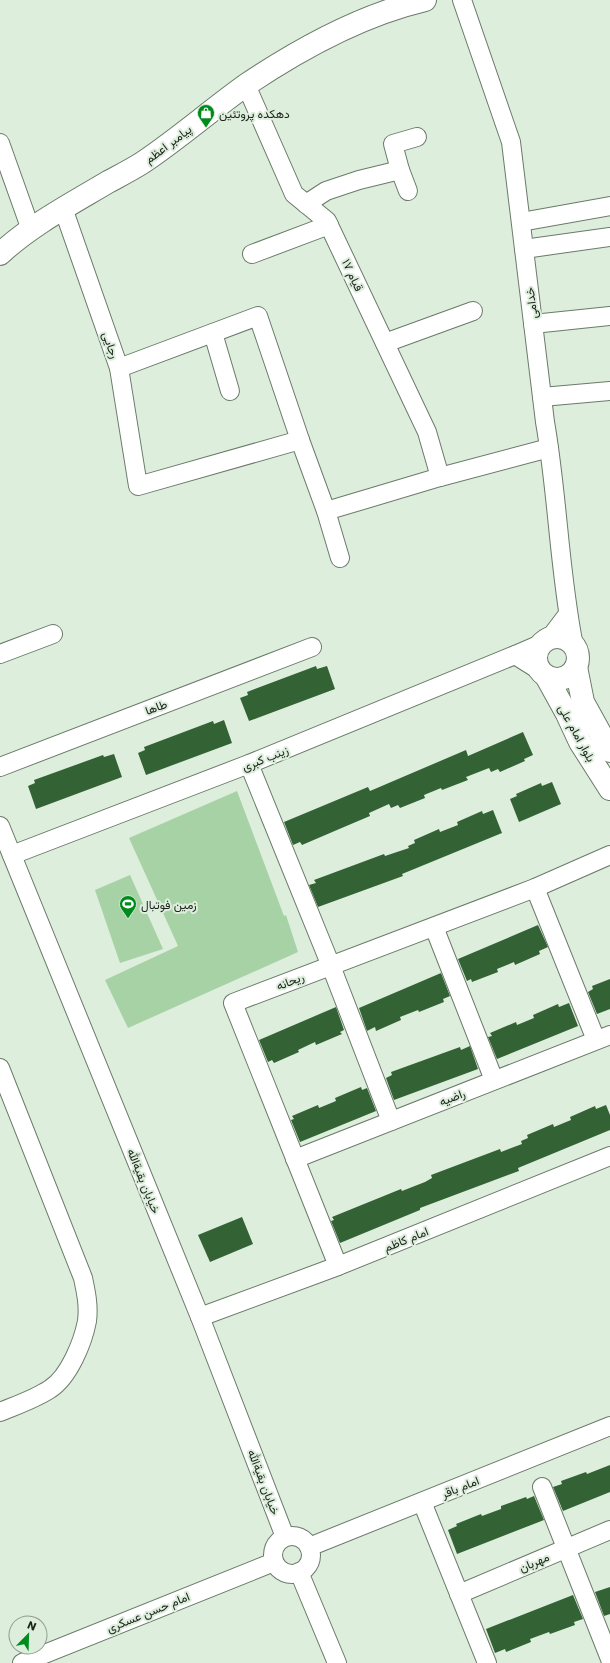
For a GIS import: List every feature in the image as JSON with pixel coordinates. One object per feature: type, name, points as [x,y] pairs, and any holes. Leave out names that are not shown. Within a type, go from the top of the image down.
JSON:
[{"type":"main road","name":"پیامبر اعظم","points":[[0,254],[63,208],[141,163],[246,86],[284,61],[356,23],[405,5],[425,0]]},
{"type":"main road","points":[[563,638],[569,641],[575,656],[569,676],[563,678],[557,679],[544,674],[536,663],[537,652],[546,640],[563,638]]},
{"type":"main road","name":"بلوار امام علی","points":[[575,656],[582,702],[610,751]]},
{"type":"main road","name":"بلوار امام علی","points":[[544,674],[567,714],[580,742],[610,789]]},
{"type":"street","name":"خدامی","points":[[462,0],[511,142],[549,448],[562,572],[575,656]]},
{"type":"street","name":"قیام ۱۷","points":[[246,86],[294,194],[327,221],[329,225],[427,432],[440,477]]},
{"type":"street","points":[[408,191],[400,170],[393,144],[416,137]]},
{"type":"street","points":[[0,143],[31,230]]},
{"type":"street","points":[[306,204],[326,191],[359,180],[400,170]]},
{"type":"street","points":[[521,222],[610,206]]},
{"type":"street","name":"رجایی","points":[[63,208],[119,368],[138,486],[300,440]]},
{"type":"street","points":[[252,254],[329,225]]},
{"type":"street","points":[[524,249],[610,237]]},
{"type":"street","points":[[385,343],[473,311]]},
{"type":"street","points":[[119,368],[258,316],[300,440],[326,510],[340,558]]},
{"type":"street","points":[[533,324],[610,316]]},
{"type":"street","points":[[213,333],[230,391]]},
{"type":"street","points":[[542,397],[610,391]]},
{"type":"street","points":[[326,510],[440,477],[549,448]]},
{"type":"street","points":[[546,640],[568,614]]},
{"type":"street","points":[[0,654],[53,634]]},
{"type":"street","name":"زینب کبری","points":[[12,855],[249,764],[515,655],[546,640]]},
{"type":"street","name":"طاها","points":[[0,767],[312,647]]},
{"type":"street","points":[[515,655],[544,674]]},
{"type":"street","points":[[249,764],[391,1121]]},
{"type":"street","name":"خیابان بقیةالله","points":[[0,826],[200,1317],[285,1537]]},
{"type":"street","name":"ریحانه","points":[[338,1266],[233,1003],[535,888],[610,855]]},
{"type":"street","points":[[535,888],[603,1038]]},
{"type":"street","points":[[434,927],[494,1080]]},
{"type":"street","name":"راضیه","points":[[295,1158],[603,1038]]},
{"type":"street","points":[[0,1068],[84,1278],[88,1301],[86,1321],[78,1349],[66,1372],[52,1389],[0,1412]]},
{"type":"street","name":"امام کاظم","points":[[200,1317],[338,1266],[610,1156]]},
{"type":"street","name":"امام باقر","points":[[309,1547],[610,1426]]},
{"type":"street","points":[[542,1487],[610,1659]]},
{"type":"street","points":[[422,1502],[487,1663]]},
{"type":"street","name":"مهربان","points":[[459,1594],[610,1530]]},
{"type":"street","points":[[285,1537],[297,1537],[302,1539],[309,1547],[311,1554],[310,1560],[304,1569],[299,1572],[287,1573],[277,1567],[274,1562],[274,1550],[280,1540],[285,1537]]},
{"type":"street","name":"امام حسن عسکری","points":[[22,1663],[274,1562]]},
{"type":"street","points":[[299,1572],[337,1663]]},
{"type":"green space","points":[[237,791],[284,916],[286,915],[298,952],[128,1028],[105,980],[178,946],[129,838]]},
{"type":"green space","name":"زمین فوتبال","points":[[130,875],[163,949],[120,963],[95,890]]},
{"type":"building","points":[[316,666],[317,669],[327,666],[335,689],[249,721],[240,698],[248,695],[247,692]]},
{"type":"building","points":[[224,720],[232,743],[146,775],[138,753],[145,750],[144,747],[213,721],[214,724]]},
{"type":"building","points":[[523,732],[533,755],[524,759],[525,761],[500,772],[498,769],[491,772],[489,768],[466,777],[468,780],[424,795],[425,798],[400,808],[398,805],[391,808],[389,804],[369,813],[370,816],[302,845],[300,842],[293,845],[284,822],[368,787],[370,791],[466,750],[468,756]]},
{"type":"building","points":[[114,754],[122,777],[36,809],[28,786],[35,783],[34,780],[103,755],[104,757]]},
{"type":"building","points":[[552,782],[561,804],[519,822],[510,799],[517,796],[516,794],[541,783],[542,786]]},
{"type":"building","points":[[493,810],[502,833],[402,874],[403,876],[318,907],[309,885],[316,883],[314,880],[384,854],[385,856],[409,848],[408,846],[415,843],[414,840],[439,829],[440,832],[458,825],[457,822],[482,811],[483,814]]},
{"type":"building","points":[[538,925],[548,947],[539,951],[540,954],[515,965],[514,962],[497,969],[498,972],[472,982],[471,979],[467,981],[458,959]]},
{"type":"building","points":[[441,973],[450,996],[443,999],[444,1002],[419,1012],[418,1010],[400,1017],[401,1020],[376,1031],[375,1027],[367,1031],[359,1008]]},
{"type":"building","points":[[610,979],[610,1009],[597,1014],[588,992],[593,989],[592,986]]},
{"type":"building","points":[[569,1003],[578,1026],[497,1059],[488,1037],[492,1036],[490,1033],[516,1022],[517,1025],[534,1018],[533,1015],[558,1004],[559,1007]]},
{"type":"building","points":[[336,1007],[344,1030],[340,1032],[342,1034],[316,1045],[315,1042],[298,1050],[299,1052],[274,1063],[272,1060],[268,1062],[259,1040]]},
{"type":"building","points":[[470,1046],[478,1069],[394,1100],[386,1078],[392,1075],[391,1072],[460,1047],[461,1050]]},
{"type":"building","points":[[361,1087],[362,1090],[367,1088],[376,1111],[300,1142],[291,1120],[294,1119],[292,1116],[318,1105],[319,1108],[336,1101],[335,1098]]},
{"type":"building","points":[[606,1105],[610,1115],[610,1130],[518,1168],[519,1171],[420,1208],[420,1210],[340,1243],[331,1221],[334,1220],[332,1217],[401,1189],[402,1191],[425,1182],[432,1178],[431,1175],[500,1149],[501,1152],[522,1144],[521,1141],[528,1138],[527,1135],[553,1124],[554,1127],[571,1120],[570,1117],[595,1106],[596,1109]]},
{"type":"building","points":[[242,1217],[253,1244],[210,1262],[198,1235]]},
{"type":"building","points":[[610,1465],[610,1492],[563,1511],[553,1487],[562,1484],[561,1481],[586,1472],[587,1474]]},
{"type":"building","points":[[534,1496],[544,1520],[457,1554],[448,1530],[457,1526],[456,1524],[481,1514],[482,1516],[501,1509],[501,1506],[526,1497],[527,1499]]},
{"type":"building","points":[[610,1587],[610,1614],[604,1616],[595,1592]]},
{"type":"building","points":[[573,1595],[583,1619],[574,1622],[575,1625],[530,1639],[531,1642],[506,1652],[505,1649],[495,1653],[486,1629]]},
{"type":"place","name":"دهکده پروتئین","points":[[206,128]]},
{"type":"place","name":"زمین فوتبال","points":[[128,919]]}]
